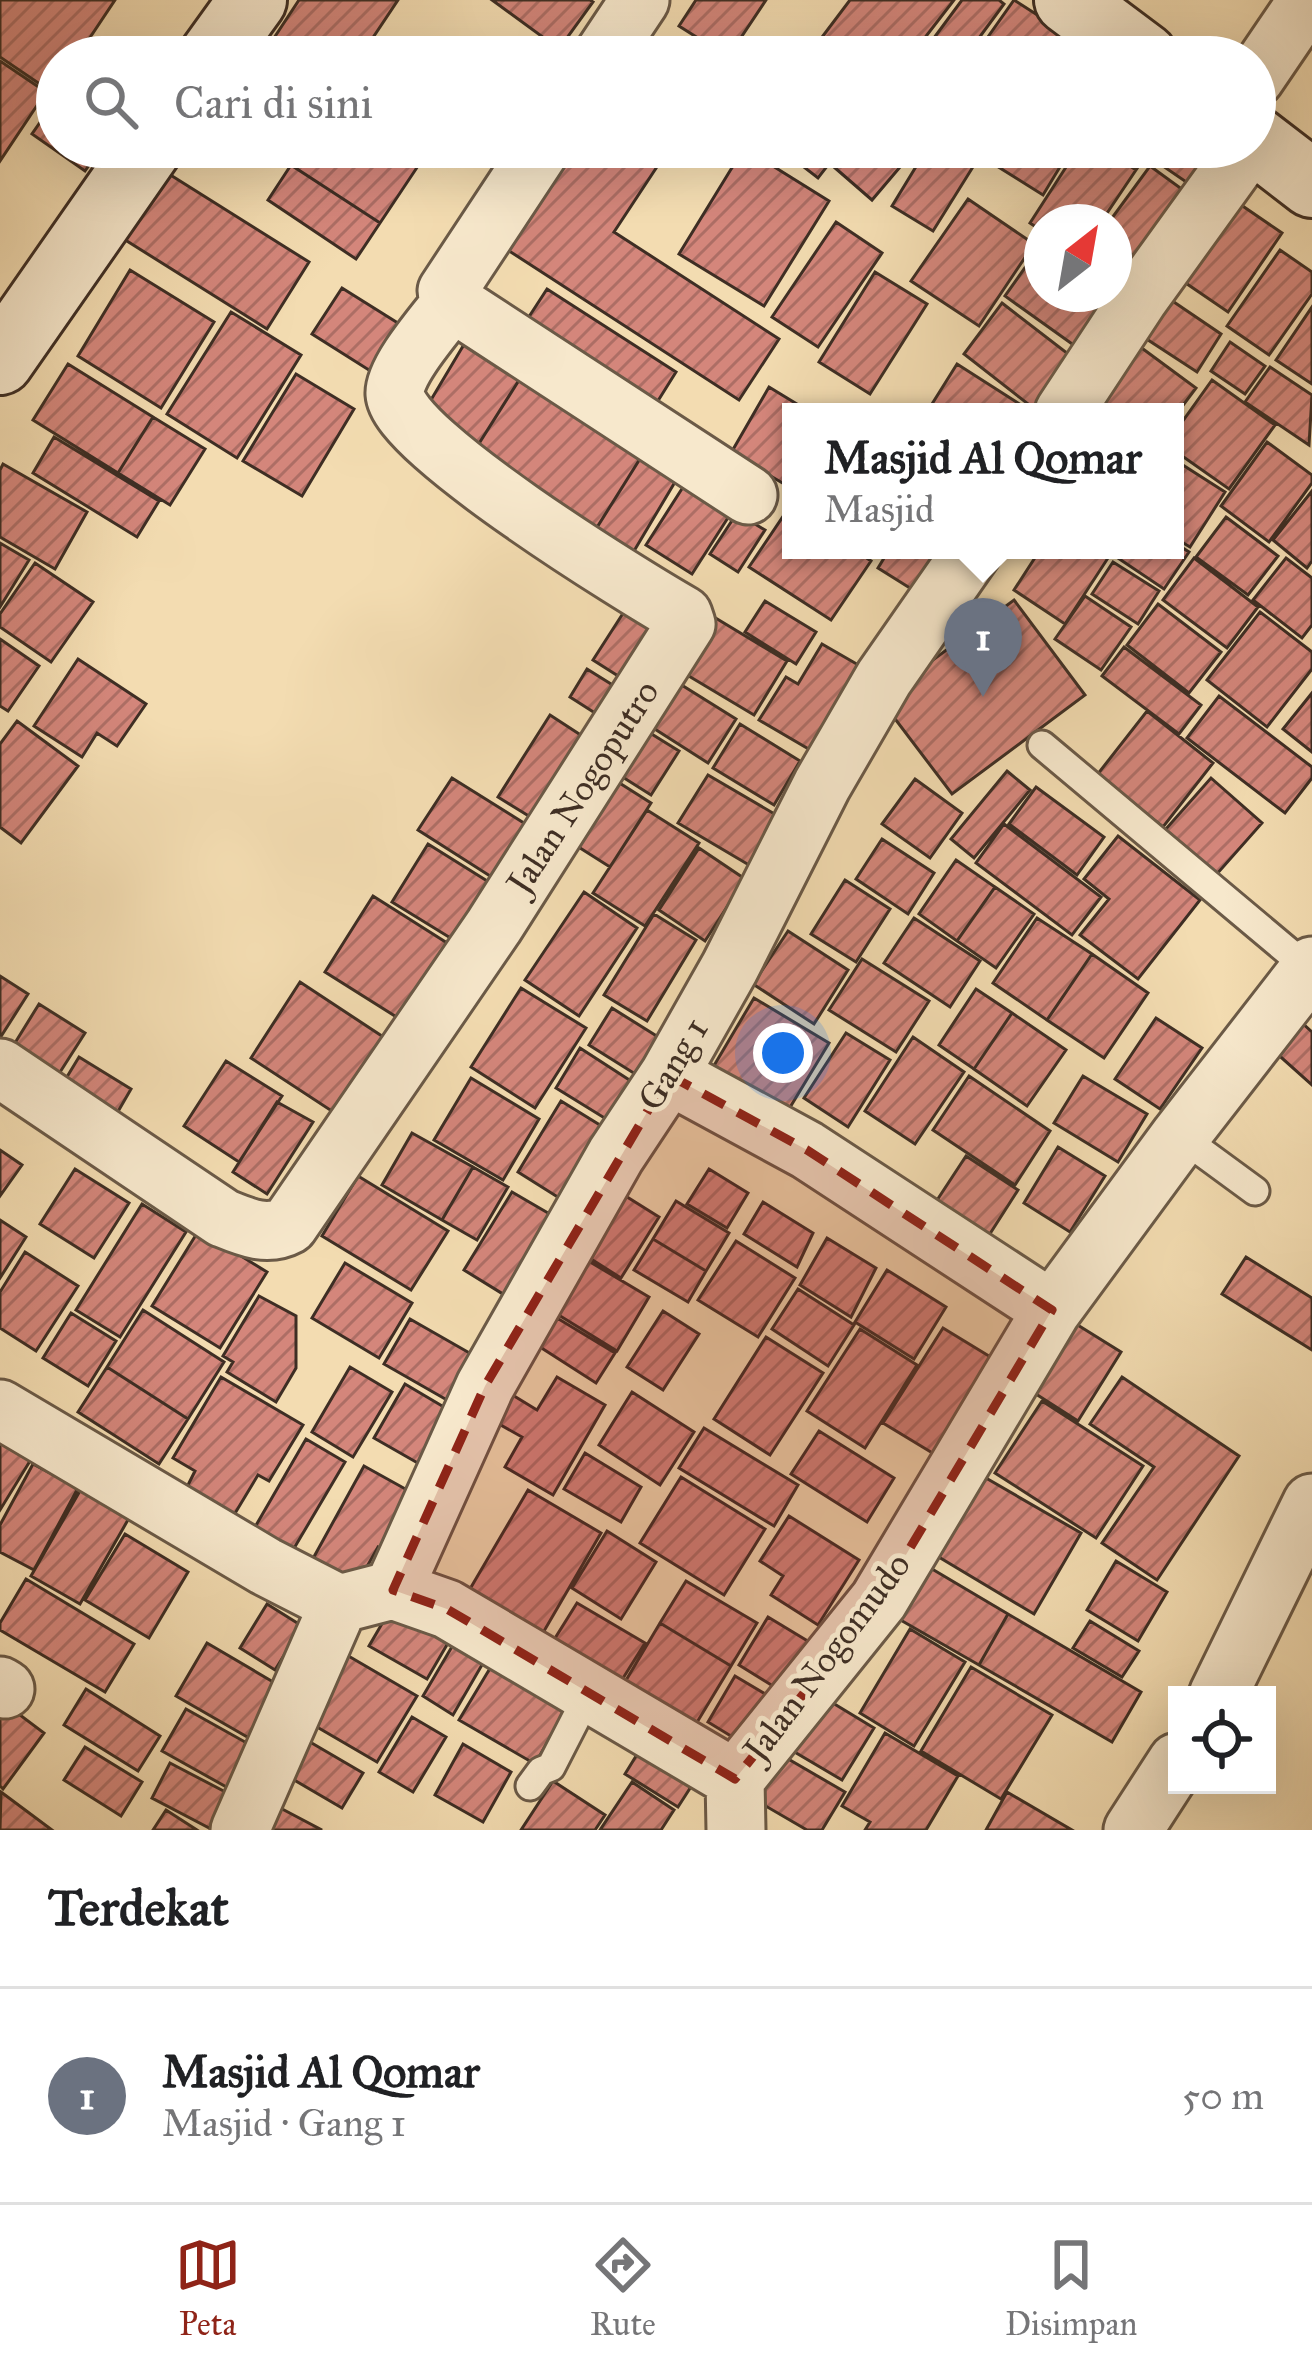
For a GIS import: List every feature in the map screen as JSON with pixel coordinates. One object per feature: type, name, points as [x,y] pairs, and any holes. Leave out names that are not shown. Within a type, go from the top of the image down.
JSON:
[{"type":"street","points":[[227,36],[254,0]]},
{"type":"street","points":[[616,36],[640,0]]},
{"type":"street","points":[[1068,0],[1116,36]]},
{"type":"street","points":[[1276,47],[1308,0]]},
{"type":"street","points":[[1276,156],[1312,184]]},
{"type":"street","points":[[0,361],[134,168]]},
{"type":"street","name":"Jalan Nogoputro","points":[[0,1068],[223,1218],[261,1231],[289,1225],[494,926],[686,624],[683,615],[582,555],[444,452],[399,411],[394,390],[399,375],[452,302],[447,291],[528,168]]},
{"type":"street","points":[[1070,403],[1233,168]]},
{"type":"street","points":[[452,302],[748,495]]},
{"type":"street","name":"Gang 1","points":[[366,1597],[616,1155],[669,1076],[822,785],[884,678],[967,559]]},
{"type":"street","name":"Jalan Nogomudo","points":[[0,1408],[265,1566],[366,1597],[447,1609],[590,1691],[735,1804],[880,1600],[1052,1310],[1311,968]]},
{"type":"street","points":[[669,1076],[807,1150],[1052,1310]]},
{"type":"street","points":[[1222,1686],[1312,1503]]},
{"type":"street","points":[[240,1830],[366,1597]]},
{"type":"street","points":[[1133,1830],[1168,1776]]},
{"type":"lane","points":[[1042,745],[1311,968]]},
{"type":"lane","points":[[1180,1136],[1255,1191]]},
{"type":"lane","points":[[530,1786],[541,1771],[551,1767],[590,1691]]},
{"type":"highlighted area","points":[[669,1075],[807,1150],[1052,1310],[879,1600],[735,1779],[447,1609],[393,1590],[485,1386]]},
{"type":"building","points":[[0,0],[115,0],[91,36],[36,36],[36,81],[0,57]]},
{"type":"building","points":[[299,0],[398,0],[374,36],[275,36]]},
{"type":"building","points":[[492,0],[593,2],[568,36],[541,36]]},
{"type":"building","points":[[696,0],[766,0],[742,36],[695,36],[679,26]]},
{"type":"building","points":[[850,0],[954,0],[926,36],[823,36]]},
{"type":"building","points":[[962,0],[1004,4],[980,36],[935,36]]},
{"type":"building","points":[[1014,0],[1070,36],[989,36]]},
{"type":"building","points":[[0,61],[36,85],[36,107],[0,161]]},
{"type":"building","points":[[150,168],[159,168],[309,262],[267,329],[111,231]]},
{"type":"building","points":[[289,168],[296,168],[380,223],[356,259],[268,200]]},
{"type":"building","points":[[296,168],[417,168],[380,223]]},
{"type":"building","points":[[550,168],[656,168],[614,232],[779,339],[739,400],[500,245]]},
{"type":"building","points":[[732,168],[776,168],[829,201],[764,306],[679,254]]},
{"type":"building","points":[[805,168],[826,168],[818,178]]},
{"type":"building","points":[[835,168],[899,168],[872,200]]},
{"type":"building","points":[[915,168],[972,168],[933,231],[892,206]]},
{"type":"building","points":[[1000,168],[1059,168],[1043,195]]},
{"type":"building","points":[[1065,168],[1136,170],[1113,204],[1042,204]]},
{"type":"building","points":[[1153,168],[1190,195],[1142,262],[1132,255],[1132,204],[1122,204]]},
{"type":"building","points":[[1166,168],[1209,168],[1195,188]]},
{"type":"building","points":[[1228,196],[1282,233],[1228,312],[1174,275]]},
{"type":"building","points":[[968,199],[1024,237],[1024,259],[979,326],[911,281]]},
{"type":"building","points":[[836,222],[882,253],[818,347],[772,317]]},
{"type":"building","points":[[1280,250],[1312,272],[1312,294],[1269,355],[1227,326]]},
{"type":"building","points":[[1024,269],[1024,310],[1005,296]]},
{"type":"building","points":[[130,270],[214,322],[161,408],[78,356]]},
{"type":"building","points":[[875,272],[927,304],[870,394],[819,362]]},
{"type":"building","points":[[342,288],[409,330],[380,377],[312,334]]},
{"type":"building","points":[[547,289],[676,372],[651,412],[521,329]]},
{"type":"building","points":[[1168,298],[1221,334],[1197,372],[1142,336]]},
{"type":"building","points":[[1002,303],[1076,360],[1043,403],[1027,403],[964,354]]},
{"type":"building","points":[[1312,307],[1312,384],[1276,360]]},
{"type":"building","points":[[231,312],[301,355],[237,458],[167,414]]},
{"type":"building","points":[[1027,312],[1102,312],[1082,351]]},
{"type":"building","points":[[466,341],[521,377],[473,453],[419,420]]},
{"type":"building","points":[[1230,342],[1265,366],[1245,394],[1211,371]]},
{"type":"building","points":[[1139,346],[1196,388],[1184,404],[1096,403]]},
{"type":"building","points":[[68,364],[153,417],[118,473],[33,420]]},
{"type":"building","points":[[957,364],[1018,403],[933,403]]},
{"type":"building","points":[[1270,367],[1312,395],[1309,445],[1245,402]]},
{"type":"building","points":[[296,374],[354,409],[302,496],[243,461]]},
{"type":"building","points":[[521,377],[643,454],[596,529],[473,453]]},
{"type":"building","points":[[1212,380],[1275,425],[1229,489],[1184,457],[1184,419]]},
{"type":"building","points":[[769,387],[795,403],[782,403],[782,483],[731,453]]},
{"type":"building","points":[[153,417],[205,449],[170,505],[118,473]]},
{"type":"building","points":[[54,437],[159,501],[137,537],[33,473]]},
{"type":"building","points":[[1267,442],[1312,475],[1312,483],[1269,542],[1221,506]]},
{"type":"building","points":[[643,454],[678,477],[634,551],[596,529]]},
{"type":"building","points":[[3,464],[87,512],[55,569],[0,537]]},
{"type":"building","points":[[1184,466],[1225,492],[1190,547],[1184,543]]},
{"type":"building","points":[[685,484],[731,513],[692,574],[646,545]]},
{"type":"building","points":[[1312,491],[1312,561],[1307,568],[1273,540]]},
{"type":"building","points":[[737,513],[765,530],[738,572],[710,554]]},
{"type":"building","points":[[1226,517],[1278,556],[1248,595],[1196,557]]},
{"type":"building","points":[[782,518],[782,559],[871,561],[831,620],[749,567]]},
{"type":"building","points":[[0,543],[29,560],[0,607]]},
{"type":"building","points":[[1184,549],[1189,552],[1164,589],[1119,559],[1184,559]]},
{"type":"building","points":[[1194,558],[1258,607],[1227,648],[1163,600]]},
{"type":"building","points":[[1286,558],[1312,578],[1312,625],[1302,638],[1253,600]]},
{"type":"building","points":[[884,559],[955,559],[929,600],[878,568]]},
{"type":"building","points":[[1034,559],[1107,559],[1065,624],[1014,590]]},
{"type":"building","points":[[1113,562],[1159,591],[1138,624],[1092,594]]},
{"type":"building","points":[[35,563],[93,602],[51,662],[0,627],[0,614]]},
{"type":"building","points":[[638,590],[682,618],[637,688],[593,660]]},
{"type":"building","points":[[1085,596],[1131,627],[1101,670],[1055,639]]},
{"type":"building","points":[[1014,600],[1085,695],[952,794],[880,699]]},
{"type":"building","points":[[765,601],[816,632],[796,664],[745,632]]},
{"type":"building","points":[[1158,604],[1221,652],[1189,693],[1127,645]]},
{"type":"building","points":[[699,608],[787,661],[754,715],[667,663]]},
{"type":"building","points":[[1260,612],[1312,652],[1312,669],[1267,727],[1207,680]]},
{"type":"building","points":[[0,639],[39,666],[8,711],[0,706]]},
{"type":"building","points":[[822,644],[874,674],[824,758],[759,720],[786,677],[798,684]]},
{"type":"building","points":[[1124,647],[1201,705],[1179,734],[1102,676]]},
{"type":"building","points":[[78,659],[146,704],[117,746],[97,733],[82,757],[34,726]]},
{"type":"building","points":[[587,669],[627,694],[609,722],[570,697]]},
{"type":"building","points":[[664,674],[736,719],[708,763],[636,717]]},
{"type":"building","points":[[1312,693],[1312,752],[1283,729]]},
{"type":"building","points":[[1219,696],[1312,767],[1312,778],[1285,813],[1187,738]]},
{"type":"building","points":[[1147,711],[1213,763],[1163,827],[1097,775]]},
{"type":"building","points":[[550,715],[596,745],[545,826],[498,797]]},
{"type":"building","points":[[629,720],[679,751],[651,795],[602,764]]},
{"type":"building","points":[[17,721],[78,766],[21,843],[0,827],[0,744]]},
{"type":"building","points":[[740,724],[800,761],[774,805],[713,768]]},
{"type":"building","points":[[599,770],[651,803],[610,867],[558,834]]},
{"type":"building","points":[[1007,771],[1030,790],[974,858],[951,839]]},
{"type":"building","points":[[708,775],[778,816],[749,865],[678,823]]},
{"type":"building","points":[[452,778],[535,830],[501,883],[418,830]]},
{"type":"building","points":[[1211,778],[1262,823],[1216,875],[1165,830]]},
{"type":"building","points":[[915,779],[962,813],[930,858],[882,824]]},
{"type":"building","points":[[1036,787],[1104,837],[1077,875],[1009,824]]},
{"type":"building","points":[[647,810],[699,843],[645,926],[593,893]]},
{"type":"building","points":[[1004,824],[1101,897],[1072,935],[976,863]]},
{"type":"building","points":[[1118,836],[1200,900],[1138,979],[1080,935],[1109,899],[1084,879]]},
{"type":"building","points":[[882,839],[934,873],[908,914],[856,879]]},
{"type":"building","points":[[428,844],[492,884],[457,942],[392,902]]},
{"type":"building","points":[[699,848],[745,879],[705,941],[659,910]]},
{"type":"building","points":[[956,860],[995,887],[957,941],[919,914]]},
{"type":"building","points":[[845,880],[890,909],[856,962],[811,934]]},
{"type":"building","points":[[995,887],[1034,914],[996,968],[957,941]]},
{"type":"building","points":[[584,892],[637,928],[579,1016],[525,980]]},
{"type":"building","points":[[373,896],[455,948],[406,1023],[325,972]]},
{"type":"building","points":[[654,914],[696,940],[647,1021],[604,995]]},
{"type":"building","points":[[914,918],[980,961],[950,1007],[884,963]]},
{"type":"building","points":[[1037,918],[1092,954],[1047,1020],[993,983]]},
{"type":"building","points":[[788,931],[848,970],[814,1024],[753,984]]},
{"type":"building","points":[[1092,954],[1148,993],[1104,1058],[1047,1020]]},
{"type":"building","points":[[862,959],[929,1001],[896,1052],[829,1010]]},
{"type":"building","points":[[0,976],[28,994],[0,1038]]},
{"type":"building","points":[[300,982],[397,1046],[347,1121],[251,1058]]},
{"type":"building","points":[[521,988],[586,1028],[535,1108],[471,1067]]},
{"type":"building","points":[[976,989],[1012,1013],[974,1069],[939,1045]]},
{"type":"building","points":[[754,998],[829,1043],[786,1114],[712,1069]]},
{"type":"building","points":[[39,1004],[85,1033],[55,1080],[10,1051]]},
{"type":"building","points":[[612,1008],[663,1040],[640,1077],[589,1045]]},
{"type":"building","points":[[1290,1012],[1312,1032],[1312,1085],[1264,1042]]},
{"type":"building","points":[[1012,1013],[1066,1050],[1027,1106],[974,1069]]},
{"type":"building","points":[[1156,1018],[1202,1048],[1160,1109],[1115,1079]]},
{"type":"building","points":[[846,1033],[890,1060],[848,1127],[804,1098]]},
{"type":"building","points":[[913,1037],[964,1072],[915,1144],[865,1111]]},
{"type":"building","points":[[580,1048],[634,1083],[611,1122],[556,1088]]},
{"type":"building","points":[[79,1057],[131,1089],[112,1122],[59,1090]]},
{"type":"building","points":[[226,1061],[282,1096],[239,1162],[184,1126]]},
{"type":"building","points":[[969,1076],[1050,1131],[1015,1185],[933,1130]]},
{"type":"building","points":[[1083,1076],[1147,1114],[1118,1162],[1054,1123]]},
{"type":"building","points":[[471,1078],[539,1119],[503,1180],[434,1140]]},
{"type":"building","points":[[561,1101],[608,1130],[564,1201],[518,1172]]},
{"type":"building","points":[[277,1102],[313,1122],[267,1194],[233,1172]]},
{"type":"building","points":[[412,1133],[473,1167],[442,1220],[382,1185]]},
{"type":"building","points":[[1058,1147],[1105,1176],[1070,1232],[1024,1203]]},
{"type":"building","points":[[0,1150],[22,1165],[0,1196]]},
{"type":"building","points":[[966,1156],[1018,1190],[977,1254],[924,1220]]},
{"type":"building","points":[[473,1167],[508,1187],[477,1240],[442,1220]]},
{"type":"building","points":[[75,1169],[129,1203],[94,1258],[40,1224]]},
{"type":"building","points":[[709,1169],[748,1193],[727,1228],[687,1204]]},
{"type":"building","points":[[358,1176],[448,1231],[411,1290],[322,1236]]},
{"type":"building","points":[[608,1185],[659,1217],[621,1278],[569,1245]]},
{"type":"building","points":[[512,1192],[560,1220],[511,1299],[464,1270]]},
{"type":"building","points":[[676,1201],[729,1233],[706,1271],[653,1239]]},
{"type":"building","points":[[763,1202],[813,1233],[797,1267],[744,1234]]},
{"type":"building","points":[[142,1204],[186,1232],[120,1337],[76,1310]]},
{"type":"building","points":[[0,1220],[26,1237],[0,1278]]},
{"type":"building","points":[[199,1230],[267,1272],[220,1348],[152,1306]]},
{"type":"building","points":[[827,1238],[876,1268],[851,1317],[800,1285]]},
{"type":"building","points":[[653,1239],[706,1271],[688,1302],[634,1270]]},
{"type":"building","points":[[736,1241],[795,1278],[758,1337],[698,1300]]},
{"type":"building","points":[[25,1252],[78,1286],[36,1351],[0,1328],[0,1292]]},
{"type":"building","points":[[575,1253],[649,1297],[617,1351],[544,1306]]},
{"type":"building","points":[[1246,1257],[1312,1298],[1312,1350],[1222,1294]]},
{"type":"building","points":[[345,1263],[412,1303],[379,1358],[312,1318]]},
{"type":"building","points":[[887,1270],[946,1307],[914,1359],[855,1322]]},
{"type":"building","points":[[798,1289],[854,1325],[828,1366],[772,1329]]},
{"type":"building","points":[[259,1296],[296,1316],[296,1368],[276,1402],[227,1372],[233,1362],[223,1356]]},
{"type":"building","points":[[143,1310],[224,1362],[188,1419],[107,1367]]},
{"type":"building","points":[[663,1311],[699,1334],[663,1390],[627,1367]]},
{"type":"building","points":[[71,1313],[116,1341],[88,1386],[43,1358]]},
{"type":"building","points":[[557,1318],[615,1353],[596,1383],[540,1347]]},
{"type":"building","points":[[410,1319],[480,1359],[454,1404],[384,1364]]},
{"type":"building","points":[[1068,1319],[1121,1352],[1078,1421],[1025,1387]]},
{"type":"building","points":[[943,1328],[1002,1364],[944,1460],[883,1423]]},
{"type":"building","points":[[860,1329],[917,1365],[865,1448],[807,1411]]},
{"type":"building","points":[[766,1337],[823,1373],[770,1455],[714,1419]]},
{"type":"building","points":[[107,1367],[188,1419],[159,1464],[78,1412]]},
{"type":"building","points":[[350,1367],[392,1392],[353,1457],[312,1432]]},
{"type":"building","points":[[221,1377],[303,1425],[269,1481],[258,1475],[234,1515],[187,1487],[195,1471],[173,1458]]},
{"type":"building","points":[[557,1377],[605,1405],[553,1495],[505,1467],[522,1437],[490,1419],[506,1391],[537,1410]]},
{"type":"building","points":[[1122,1377],[1239,1456],[1157,1580],[1102,1543],[1154,1467],[1090,1424]]},
{"type":"building","points":[[405,1384],[454,1413],[423,1466],[374,1438]]},
{"type":"building","points":[[632,1392],[694,1432],[660,1485],[599,1445]]},
{"type":"building","points":[[1042,1401],[1143,1466],[1096,1538],[995,1473]]},
{"type":"building","points":[[704,1428],[798,1485],[774,1526],[679,1468]]},
{"type":"building","points":[[819,1431],[894,1478],[867,1522],[791,1474]]},
{"type":"building","points":[[306,1439],[345,1462],[293,1550],[255,1527]]},
{"type":"building","points":[[0,1441],[30,1461],[0,1510]]},
{"type":"building","points":[[585,1453],[641,1487],[621,1522],[564,1489]]},
{"type":"building","points":[[33,1464],[78,1488],[34,1570],[0,1552],[0,1525]]},
{"type":"building","points":[[364,1466],[418,1496],[387,1552],[378,1547],[355,1588],[310,1564]]},
{"type":"building","points":[[92,1470],[141,1497],[80,1604],[31,1576]]},
{"type":"building","points":[[979,1474],[1081,1533],[1034,1614],[932,1553]]},
{"type":"building","points":[[681,1477],[765,1529],[724,1595],[640,1543]]},
{"type":"building","points":[[528,1490],[601,1533],[533,1650],[460,1606]]},
{"type":"building","points":[[789,1516],[859,1560],[818,1625],[771,1595],[783,1576],[760,1561]]},
{"type":"building","points":[[607,1531],[656,1562],[621,1619],[572,1588]]},
{"type":"building","points":[[125,1534],[188,1572],[149,1638],[85,1600]]},
{"type":"building","points":[[1116,1561],[1167,1592],[1138,1641],[1087,1610]]},
{"type":"building","points":[[927,1566],[1008,1614],[979,1665],[897,1618]]},
{"type":"building","points":[[26,1579],[134,1644],[105,1692],[0,1630]]},
{"type":"building","points":[[686,1581],[757,1623],[731,1666],[660,1623]]},
{"type":"building","points":[[397,1598],[455,1631],[427,1679],[369,1646]]},
{"type":"building","points":[[577,1603],[645,1643],[615,1691],[547,1651]]},
{"type":"building","points":[[267,1604],[302,1626],[275,1670],[240,1648]]},
{"type":"building","points":[[1008,1614],[1141,1692],[1112,1742],[979,1665]]},
{"type":"building","points":[[768,1617],[811,1643],[781,1691],[739,1665]]},
{"type":"building","points":[[1090,1621],[1139,1651],[1122,1677],[1073,1648]]},
{"type":"building","points":[[660,1623],[731,1666],[696,1724],[625,1682]]},
{"type":"building","points":[[910,1629],[965,1662],[914,1746],[860,1713]]},
{"type":"building","points":[[460,1633],[490,1651],[453,1715],[423,1696]]},
{"type":"building","points":[[207,1643],[280,1686],[249,1738],[176,1696]]},
{"type":"building","points":[[345,1654],[417,1696],[377,1762],[305,1720]]},
{"type":"building","points":[[492,1665],[566,1710],[535,1764],[459,1720]]},
{"type":"building","points":[[971,1667],[1052,1715],[1001,1799],[921,1751]]},
{"type":"building","points":[[735,1676],[772,1698],[744,1744],[708,1722]]},
{"type":"building","points":[[86,1689],[160,1736],[138,1771],[64,1725]]},
{"type":"building","points":[[813,1691],[874,1728],[842,1780],[781,1744]]},
{"type":"building","points":[[0,1700],[44,1733],[3,1789],[0,1786]]},
{"type":"building","points":[[186,1709],[254,1747],[230,1789],[162,1751]]},
{"type":"building","points":[[412,1717],[446,1737],[413,1792],[379,1772]]},
{"type":"building","points":[[885,1733],[958,1776],[926,1830],[865,1830],[870,1822],[842,1806]]},
{"type":"building","points":[[649,1735],[703,1768],[678,1807],[625,1774]]},
{"type":"building","points":[[310,1742],[363,1773],[342,1808],[289,1777]]},
{"type":"building","points":[[463,1744],[511,1772],[483,1822],[435,1795]]},
{"type":"building","points":[[85,1747],[142,1782],[121,1816],[64,1780]]},
{"type":"building","points":[[771,1749],[845,1792],[822,1830],[807,1830],[745,1794]]},
{"type":"building","points":[[170,1763],[235,1797],[213,1830],[152,1798]]},
{"type":"building","points":[[553,1781],[605,1815],[595,1830],[521,1830]]},
{"type":"building","points":[[632,1782],[674,1810],[661,1830],[600,1830]]},
{"type":"building","points":[[1,1792],[52,1830],[0,1830]]},
{"type":"building","points":[[1007,1792],[1072,1830],[986,1830]]},
{"type":"building","points":[[267,1801],[322,1830],[252,1830]]},
{"type":"building","points":[[166,1810],[197,1830],[153,1830]]},
{"type":"place","name":"Masjid Al Qomar","points":[[983,697]]}]
